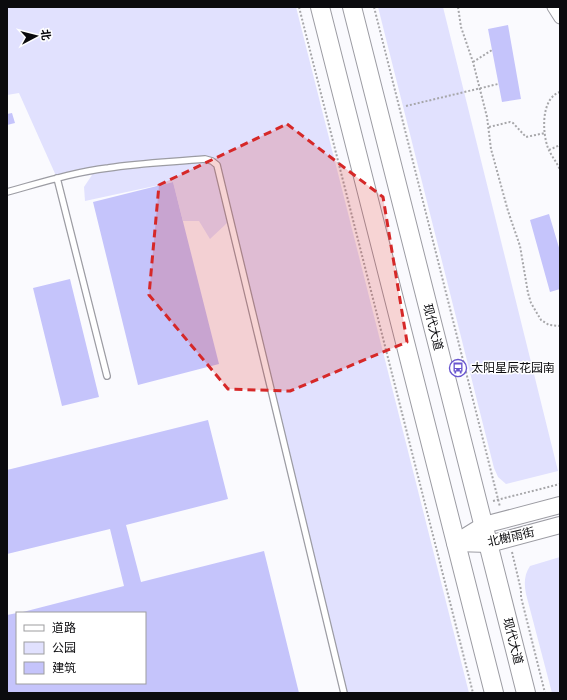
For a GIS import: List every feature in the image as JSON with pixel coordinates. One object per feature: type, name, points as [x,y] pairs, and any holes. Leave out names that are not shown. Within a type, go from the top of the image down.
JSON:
[{"type":"main road","points":[[320,7],[494,693]]},
{"type":"main road","name":"现代大道","points":[[352,7],[526,693]]},
{"type":"main road","name":"北榭雨街","points":[[455,543],[484,525],[560,505]]},
{"type":"main road","name":"北榭雨街","points":[[455,543],[489,544],[560,525]]},
{"type":"street","points":[[553,7],[560,18]]},
{"type":"lane","points":[[7,192],[57,178],[106,168],[144,163],[205,159],[212,161],[217,165],[344,693]]},
{"type":"lane","points":[[57,178],[107,376]]},
{"type":"path","points":[[299,7],[473,693]]},
{"type":"path","points":[[374,7],[503,520]]},
{"type":"path","points":[[458,7],[461,27],[473,62],[489,127],[491,149],[508,211],[520,246],[526,285],[530,298],[541,320],[549,325],[560,326]]},
{"type":"path","points":[[473,62],[492,50]]},
{"type":"path","points":[[406,106],[498,84]]},
{"type":"path","points":[[560,92],[553,95],[545,114],[545,133],[549,150],[560,170]]},
{"type":"path","points":[[489,127],[510,122],[513,123],[526,137],[545,133]]},
{"type":"path","points":[[549,150],[560,145]]},
{"type":"path","points":[[479,504],[560,484]]},
{"type":"path","points":[[429,518],[448,513]]},
{"type":"path","points":[[508,539],[545,693]]},
{"type":"highlighted area","points":[[287,124],[383,197],[407,342],[290,391],[228,389],[149,295],[159,185]]},
{"type":"green space","points":[[7,7],[296,7],[469,693],[343,693],[227,223],[210,239],[199,221],[183,221],[173,182],[85,201],[84,187],[92,175],[57,178],[19,93],[7,95]]},
{"type":"green space","points":[[378,7],[443,7],[558,471],[506,484],[498,477],[494,468]]},
{"type":"green space","points":[[560,557],[560,693],[552,693],[526,594],[525,580],[530,566]]},
{"type":"building","points":[[508,25],[521,99],[502,102],[488,29]]},
{"type":"building","points":[[12,113],[15,123],[7,125],[7,114]]},
{"type":"building","points":[[173,182],[219,364],[138,385],[93,202]]},
{"type":"building","points":[[549,214],[560,251],[560,289],[550,292],[530,220]]},
{"type":"building","points":[[70,279],[99,397],[62,406],[33,288]]},
{"type":"building","points":[[208,420],[228,499],[126,525],[141,582],[264,551],[299,693],[7,693],[7,615],[16,613],[16,684],[146,684],[146,612],[23,612],[124,586],[110,529],[7,554],[7,470]]},
{"type":"place","name":"太阳星辰花园南","points":[[458,368]]}]
